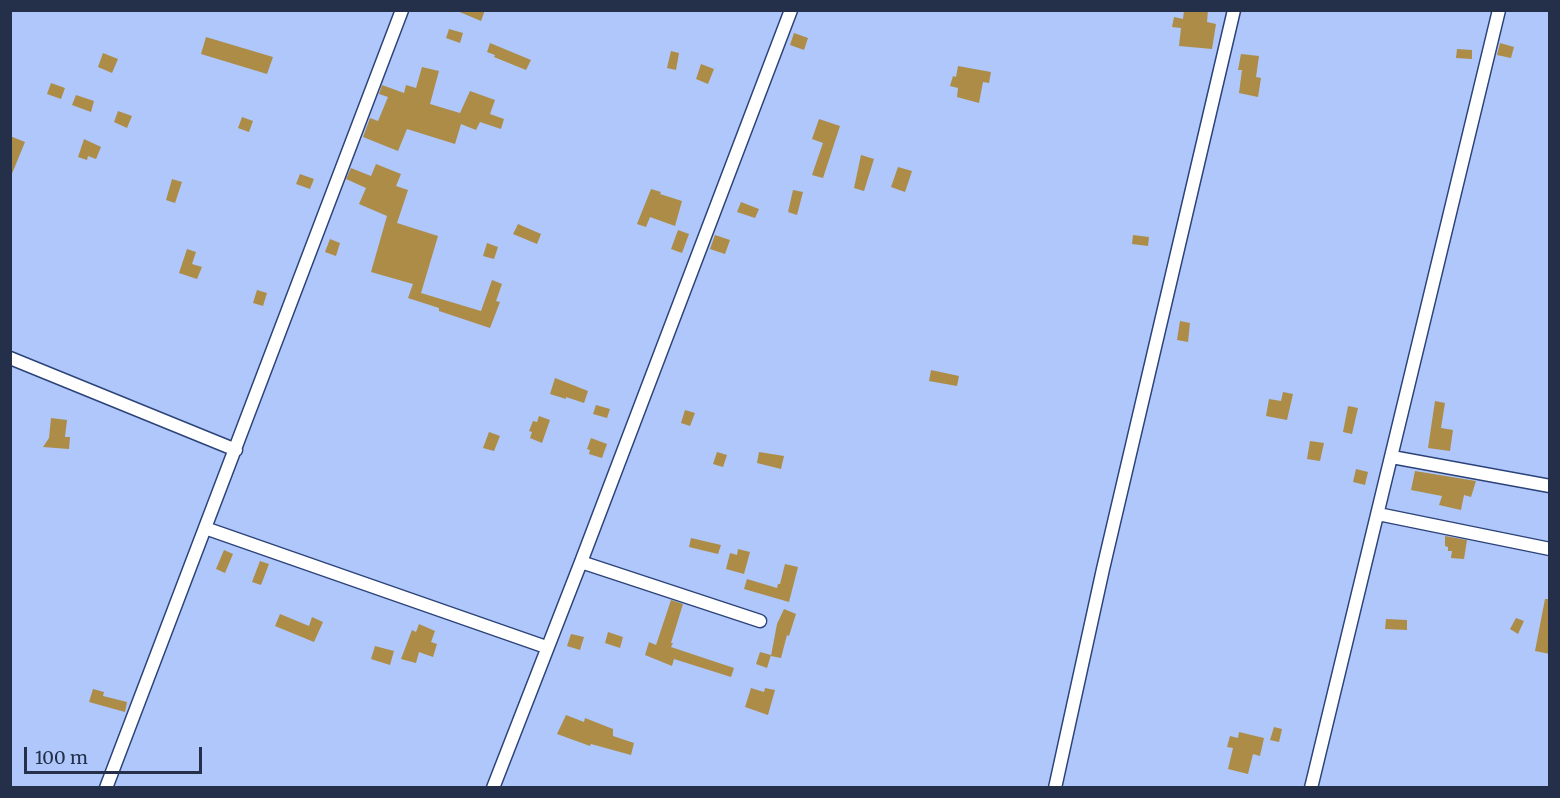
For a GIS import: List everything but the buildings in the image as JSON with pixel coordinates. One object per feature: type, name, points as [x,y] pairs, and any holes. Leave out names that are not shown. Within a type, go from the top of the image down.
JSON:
[{"type":"street","points":[[106,788],[402,10]]},
{"type":"street","points":[[493,788],[791,10]]},
{"type":"street","points":[[1055,788],[1103,569],[1234,10]]},
{"type":"street","points":[[1311,788],[1499,10]]},
{"type":"street","points":[[10,358],[236,450]]},
{"type":"street","points":[[1392,457],[1550,486]]},
{"type":"street","points":[[1378,514],[1550,549]]},
{"type":"street","points":[[205,528],[546,647]]},
{"type":"street","points":[[581,562],[760,621]]}]
